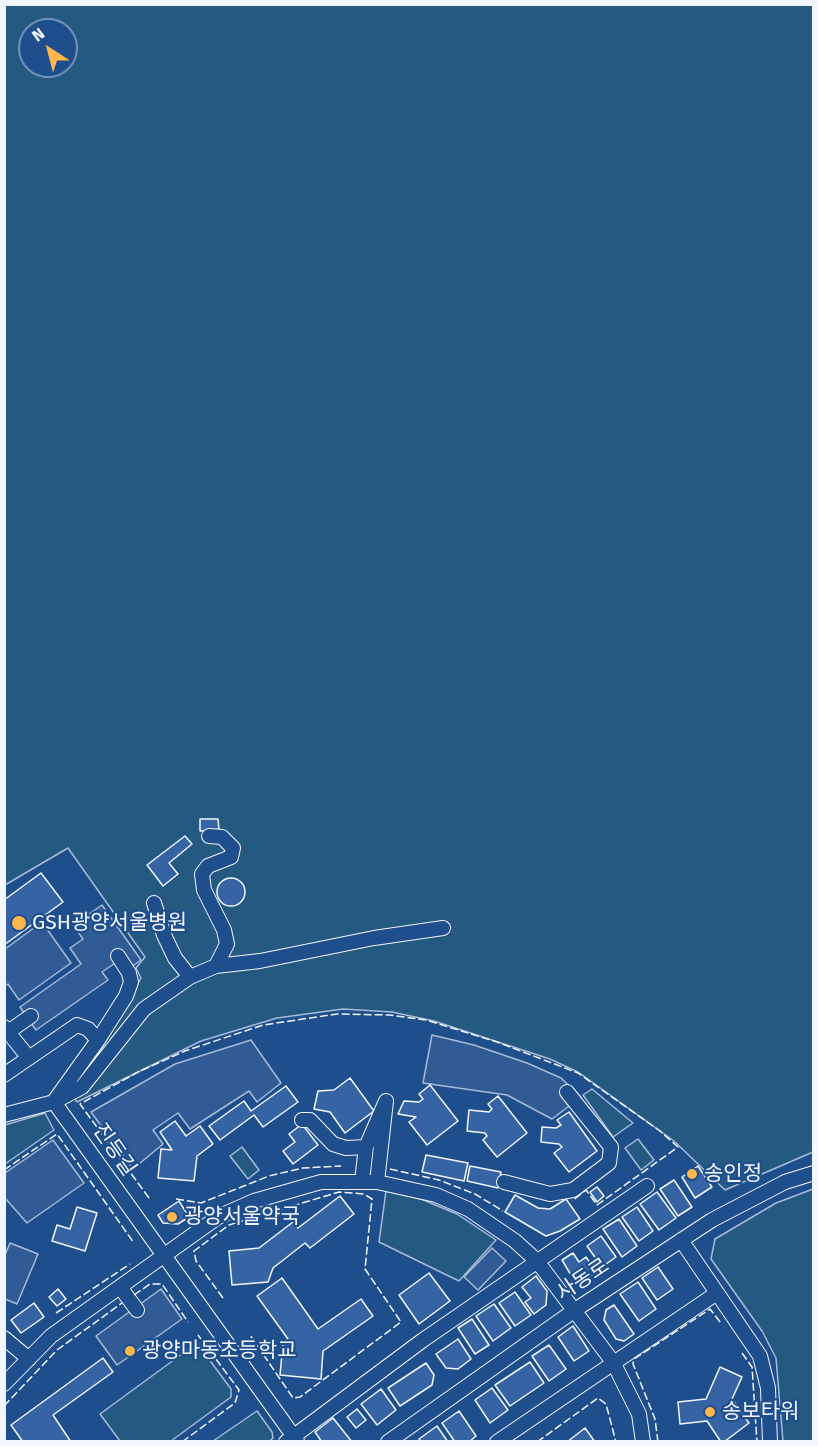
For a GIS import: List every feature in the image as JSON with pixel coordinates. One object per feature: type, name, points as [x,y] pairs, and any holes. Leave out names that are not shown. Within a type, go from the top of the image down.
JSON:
[{"type":"street","points":[[208,836],[222,837],[233,848],[231,857],[208,866],[202,874],[204,890],[224,930],[227,944],[216,966]]},
{"type":"street","points":[[154,903],[164,935],[175,958],[190,977]]},
{"type":"street","points":[[4,1115],[54,1102],[82,1088],[144,1009],[190,977],[216,966],[260,961],[374,938],[443,928]]},
{"type":"street","points":[[54,1102],[126,996],[131,982],[129,973],[118,956]]},
{"type":"street","points":[[29,1058],[6,1030],[31,1016]]},
{"type":"street","points":[[4,1075],[77,1026],[88,1029],[98,1040]]},
{"type":"street","points":[[504,1182],[550,1194],[573,1190],[609,1163],[611,1147],[567,1092]]},
{"type":"street","points":[[362,1181],[366,1148],[386,1101],[377,1182]]},
{"type":"street","name":"진등길","points":[[54,1102],[292,1440]]},
{"type":"street","points":[[302,1120],[310,1120],[333,1144],[346,1148],[366,1148]]},
{"type":"street","name":"사동로","points":[[388,1442],[575,1310],[681,1240],[736,1207],[785,1182],[813,1173]]},
{"type":"street","points":[[4,1384],[51,1336],[218,1217],[254,1201],[321,1182],[377,1182],[436,1195],[468,1209],[515,1241],[537,1261],[613,1362],[639,1413],[643,1442]]},
{"type":"street","points":[[292,1440],[537,1261],[647,1186]]},
{"type":"street","points":[[681,1240],[759,1356],[768,1388],[770,1442]]},
{"type":"street","points":[[120,1287],[137,1310]]},
{"type":"street","points":[[497,1442],[717,1293]]},
{"type":"street","points":[[4,1338],[29,1359]]},
{"type":"shaded area","points":[[4,5],[813,5],[813,1152],[725,1190],[674,1141],[578,1072],[550,1059],[434,1021],[392,1012],[343,1009],[277,1018],[201,1041],[77,1102],[74,1098],[141,978],[136,968],[145,957],[68,848],[5,885]]},
{"type":"shaded area","points":[[102,905],[141,960],[126,971],[118,961],[102,972],[108,980],[36,1030],[20,1007],[81,964],[70,948],[83,939],[73,925]]},
{"type":"shaded area","points":[[42,922],[71,963],[19,1000],[8,984],[5,986],[5,949]]},
{"type":"shaded area","points":[[432,1035],[474,1045],[527,1063],[561,1078],[581,1097],[552,1119],[507,1095],[423,1083]]},
{"type":"shaded area","points":[[251,1040],[281,1083],[257,1102],[249,1091],[190,1129],[178,1113],[153,1130],[163,1144],[133,1169],[91,1112],[175,1064]]},
{"type":"shaded area","points":[[592,1089],[633,1123],[613,1137],[583,1095]]},
{"type":"shaded area","points":[[45,1113],[54,1130],[5,1164],[5,1125]]},
{"type":"shaded area","points":[[638,1139],[654,1160],[641,1170],[625,1148]]},
{"type":"shaded area","points":[[53,1140],[84,1183],[27,1223],[5,1198],[5,1173]]},
{"type":"shaded area","points":[[242,1147],[259,1170],[248,1179],[230,1156]]},
{"type":"shaded area","points":[[813,1189],[813,1441],[783,1441],[776,1358],[762,1331],[711,1259],[715,1239],[776,1203]]},
{"type":"shaded area","points":[[386,1191],[421,1199],[457,1214],[496,1240],[459,1281],[379,1242]]},
{"type":"shaded area","points":[[10,1243],[38,1254],[17,1304],[5,1299],[5,1255]]},
{"type":"shaded area","points":[[492,1248],[506,1261],[478,1290],[464,1277]]},
{"type":"shaded area","points":[[161,1289],[182,1319],[117,1365],[96,1336]]},
{"type":"shaded area","points":[[197,1343],[231,1389],[231,1397],[171,1441],[120,1441],[100,1414]]},
{"type":"shaded area","points":[[257,1411],[272,1432],[273,1438],[270,1441],[213,1441]]},
{"type":"building","points":[[200,819],[218,819],[219,830],[200,831]]},
{"type":"building","points":[[185,836],[192,844],[169,863],[178,874],[163,886],[147,865]]},
{"type":"building","name":"GSH광양서울병원","points":[[41,873],[63,902],[4,945],[4,900]]},
{"type":"building","points":[[231,878],[241,882],[245,892],[241,902],[231,906],[221,902],[217,892],[221,882]]},
{"type":"building","points":[[350,1078],[374,1111],[345,1133],[330,1112],[314,1109],[318,1091],[334,1090]]},
{"type":"building","points":[[430,1085],[458,1121],[427,1145],[409,1122],[416,1117],[398,1114],[404,1101],[419,1102],[423,1099],[419,1094]]},
{"type":"building","points":[[286,1086],[298,1102],[263,1127],[254,1115],[220,1140],[209,1126],[244,1101],[251,1111]]},
{"type":"building","points":[[498,1096],[527,1133],[497,1157],[483,1140],[487,1136],[485,1133],[467,1131],[469,1110],[489,1112],[492,1109],[488,1104]]},
{"type":"building","points":[[569,1112],[597,1151],[569,1172],[554,1153],[562,1147],[559,1144],[541,1142],[542,1127],[556,1128],[561,1125],[557,1120]]},
{"type":"building","points":[[175,1121],[186,1136],[200,1126],[213,1144],[197,1156],[194,1181],[158,1178],[161,1149],[172,1150],[160,1132]]},
{"type":"building","points":[[302,1124],[318,1145],[293,1164],[283,1151],[295,1142],[289,1134]]},
{"type":"building","points":[[426,1155],[468,1163],[464,1181],[422,1172]]},
{"type":"building","points":[[470,1166],[501,1172],[498,1188],[467,1181]]},
{"type":"building","points":[[698,1166],[712,1187],[695,1198],[682,1177]]},
{"type":"building","points":[[674,1180],[692,1207],[678,1216],[660,1189]]},
{"type":"building","points":[[597,1187],[604,1196],[597,1202],[590,1192]]},
{"type":"building","points":[[657,1192],[676,1218],[659,1230],[640,1204]]},
{"type":"building","points":[[515,1195],[538,1208],[550,1209],[566,1199],[580,1219],[546,1236],[505,1212]]},
{"type":"building","points":[[340,1196],[354,1214],[310,1248],[305,1243],[273,1268],[268,1282],[232,1285],[229,1251],[259,1248],[293,1222],[298,1228]]},
{"type":"building","points":[[179,1201],[189,1217],[178,1224],[163,1223],[158,1215]]},
{"type":"building","points":[[77,1207],[97,1213],[85,1251],[52,1241],[57,1225],[70,1229]]},
{"type":"building","points":[[637,1207],[653,1231],[639,1241],[622,1217]]},
{"type":"building","points":[[619,1219],[637,1246],[622,1257],[603,1229]]},
{"type":"building","points":[[601,1236],[616,1257],[602,1267],[587,1246]]},
{"type":"building","points":[[573,1253],[579,1262],[586,1257],[596,1272],[585,1279],[571,1275],[562,1260]]},
{"type":"building","points":[[658,1267],[673,1289],[657,1300],[642,1278]]},
{"type":"building","points":[[429,1273],[450,1301],[419,1324],[399,1295]]},
{"type":"building","points":[[536,1276],[547,1291],[546,1305],[534,1314],[525,1302],[531,1298],[522,1287]]},
{"type":"building","points":[[282,1278],[318,1329],[361,1299],[373,1316],[323,1351],[321,1379],[280,1375],[283,1343],[288,1339],[257,1296]]},
{"type":"building","points":[[638,1282],[656,1309],[639,1321],[620,1294]]},
{"type":"building","points":[[58,1289],[66,1299],[57,1306],[49,1297]]},
{"type":"building","points":[[515,1292],[531,1315],[515,1326],[499,1303]]},
{"type":"building","points":[[34,1303],[44,1317],[21,1333],[11,1320]]},
{"type":"building","points":[[494,1304],[511,1328],[493,1341],[476,1316]]},
{"type":"building","points":[[614,1305],[634,1334],[624,1341],[616,1339],[604,1320],[606,1310]]},
{"type":"building","points":[[472,1319],[489,1345],[475,1354],[458,1328]]},
{"type":"building","points":[[573,1326],[589,1351],[574,1361],[558,1337]]},
{"type":"building","points":[[458,1339],[471,1359],[458,1369],[446,1368],[436,1354]]},
{"type":"building","points":[[549,1345],[566,1369],[549,1381],[532,1356]]},
{"type":"building","points":[[103,1358],[113,1372],[53,1415],[71,1442],[23,1442],[11,1425]]},
{"type":"building","points":[[530,1362],[544,1383],[510,1406],[495,1385]]},
{"type":"building","points":[[426,1363],[434,1375],[432,1385],[400,1406],[388,1388]]},
{"type":"building","name":"송보타워","points":[[720,1367],[742,1377],[732,1399],[749,1423],[724,1442],[721,1442],[707,1421],[680,1424],[678,1402],[706,1399]]},
{"type":"building","points":[[492,1388],[508,1410],[490,1423],[475,1400]]},
{"type":"building","points":[[381,1389],[396,1410],[377,1425],[361,1404]]},
{"type":"building","points":[[357,1409],[366,1420],[356,1428],[347,1417]]},
{"type":"building","points":[[459,1411],[476,1436],[469,1442],[455,1442],[442,1423]]},
{"type":"building","points":[[333,1418],[352,1442],[322,1442],[315,1432]]},
{"type":"building","points":[[437,1426],[448,1442],[421,1442],[419,1439]]},
{"type":"building","points":[[585,1428],[595,1442],[567,1442]]},
{"type":"fence","points":[[149,1198],[80,1104],[138,1072],[185,1051],[263,1025],[337,1014],[390,1015],[426,1020],[497,1042],[578,1073],[660,1131],[678,1147],[597,1205],[586,1190],[572,1201]]},
{"type":"fence","points":[[4,1170],[57,1134],[134,1243]]},
{"type":"fence","points":[[176,1199],[201,1203],[269,1176],[303,1168],[341,1166]]},
{"type":"fence","points":[[390,1169],[439,1180],[475,1194],[503,1211]]},
{"type":"fence","points":[[223,1298],[196,1261],[194,1251],[229,1225],[339,1192],[364,1194],[372,1199],[365,1269],[401,1322],[300,1397],[293,1398],[250,1335]]},
{"type":"fence","points":[[56,1313],[130,1264]]},
{"type":"fence","points":[[134,1295],[150,1284],[162,1284],[188,1322]]},
{"type":"fence","points":[[4,1406],[57,1350],[122,1303]]},
{"type":"fence","points":[[658,1442],[655,1419],[633,1364],[634,1359],[710,1309],[721,1323]]},
{"type":"fence","points":[[182,1442],[235,1403],[239,1390],[198,1335]]},
{"type":"fence","points":[[742,1353],[752,1367],[757,1442]]},
{"type":"fence","points":[[537,1442],[598,1398],[606,1404],[616,1442]]},
{"type":"place","name":"GSH광양서울병원","points":[[19,923]]},
{"type":"place","name":"송인정","points":[[692,1174]]},
{"type":"place","name":"광양서울약국","points":[[172,1217]]},
{"type":"place","name":"광양마동초등학교","points":[[130,1351]]},
{"type":"place","name":"송보타워","points":[[710,1412]]}]
